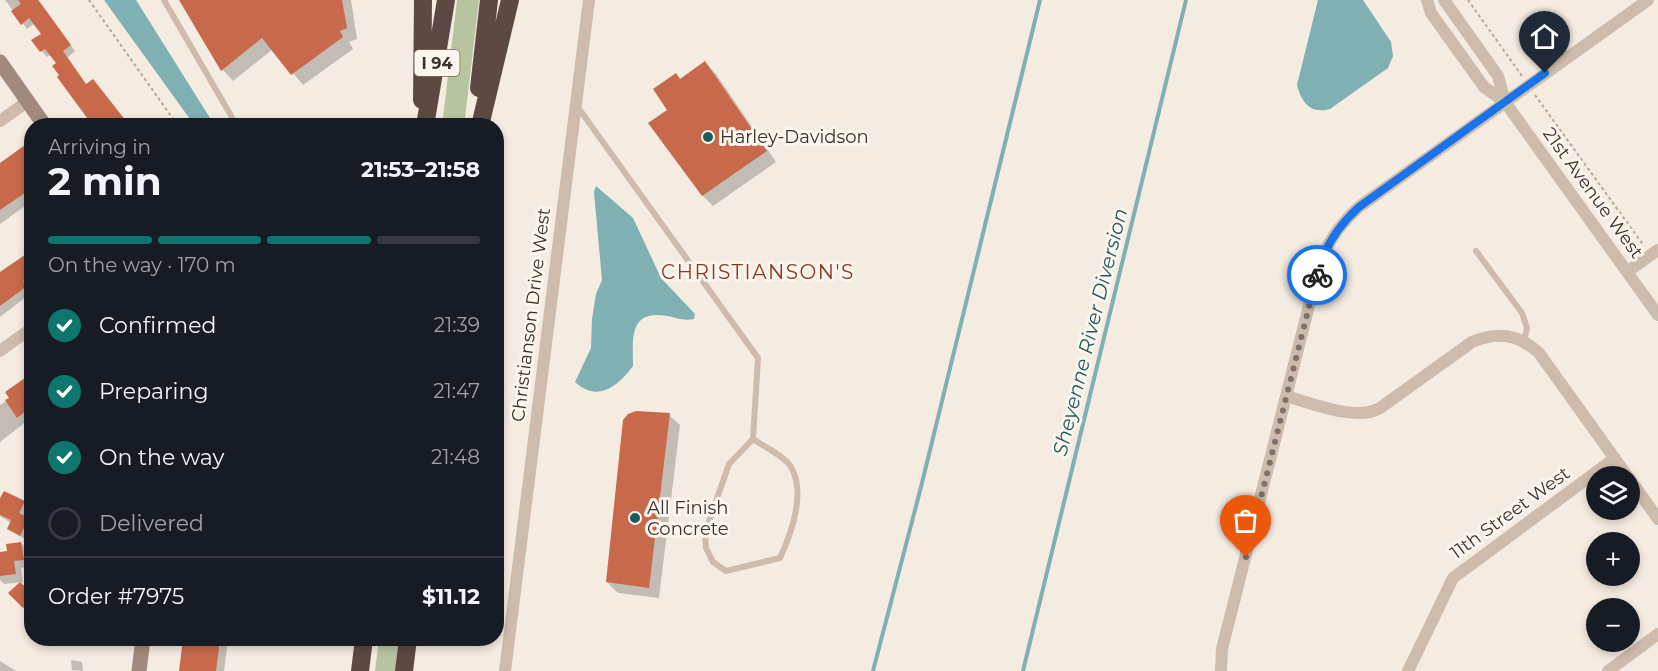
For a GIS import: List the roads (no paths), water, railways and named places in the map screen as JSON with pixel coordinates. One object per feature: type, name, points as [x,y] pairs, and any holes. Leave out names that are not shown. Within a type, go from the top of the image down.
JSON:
[{"type":"highway","points":[[423,0],[422,91],[424,118]]},
{"type":"highway","name":"I 94","points":[[426,118],[446,0]]},
{"type":"highway","name":"I 94","points":[[476,118],[489,0]]},
{"type":"highway","points":[[482,118],[510,0]]},
{"type":"highway","points":[[360,671],[363,646]]},
{"type":"highway","points":[[404,671],[407,646]]},
{"type":"street","name":"Christianson Drive West","points":[[505,671],[589,0]]},
{"type":"street","points":[[1427,0],[1431,13],[1484,87],[1505,102]]},
{"type":"street","name":"21st Avenue West","points":[[1444,0],[1498,76],[1505,102],[1658,315]]},
{"type":"street","points":[[1221,671],[1222,649],[1319,266],[1325,249],[1335,232],[1359,207],[1648,0]]},
{"type":"street","points":[[0,62],[40,118]]},
{"type":"street","points":[[0,121],[28,101]]},
{"type":"street","points":[[1627,272],[1654,253]]},
{"type":"street","points":[[0,351],[24,334]]},
{"type":"street","points":[[1286,396],[1353,413],[1368,414],[1380,408],[1472,342],[1500,335],[1524,341],[1539,353],[1621,466]]},
{"type":"street","name":"11th Street West","points":[[1408,671],[1453,578],[1615,458]]},
{"type":"street","points":[[1640,494],[1658,519]]},
{"type":"street","points":[[1608,671],[1658,634]]},
{"type":"street","points":[[139,671],[142,646]]},
{"type":"lane","points":[[164,0],[232,118]]},
{"type":"lane","points":[[575,103],[758,358],[753,439],[729,464],[705,533],[706,548],[713,562],[726,571],[780,558],[789,539],[798,490],[791,466],[753,439]]},
{"type":"lane","points":[[1476,251],[1521,313],[1527,328],[1524,341]]},
{"type":"water","points":[[104,0],[136,0],[210,118],[189,118]]},
{"type":"water","points":[[1318,0],[1363,0],[1391,42],[1393,56],[1388,68],[1330,109],[1323,110],[1308,106],[1301,97],[1297,85]]},
{"type":"water","points":[[596,186],[633,218],[661,278],[695,314],[694,319],[654,315],[645,317],[639,322],[633,337],[633,366],[614,385],[600,391],[592,391],[575,382],[591,348],[596,294],[602,280],[594,192]]},
{"type":"waterway","points":[[873,671],[921,487],[1040,0]]},
{"type":"waterway","name":"Sheyenne River Diversion","points":[[1023,671],[1186,0]]},
{"type":"place","name":"Harley-Davidson","points":[[708,137]]},
{"type":"place","name":"All Finish Concrete","points":[[635,518]]},
{"type":"district","name":"CHRISTIANSON'S","points":[[758,272]]}]
